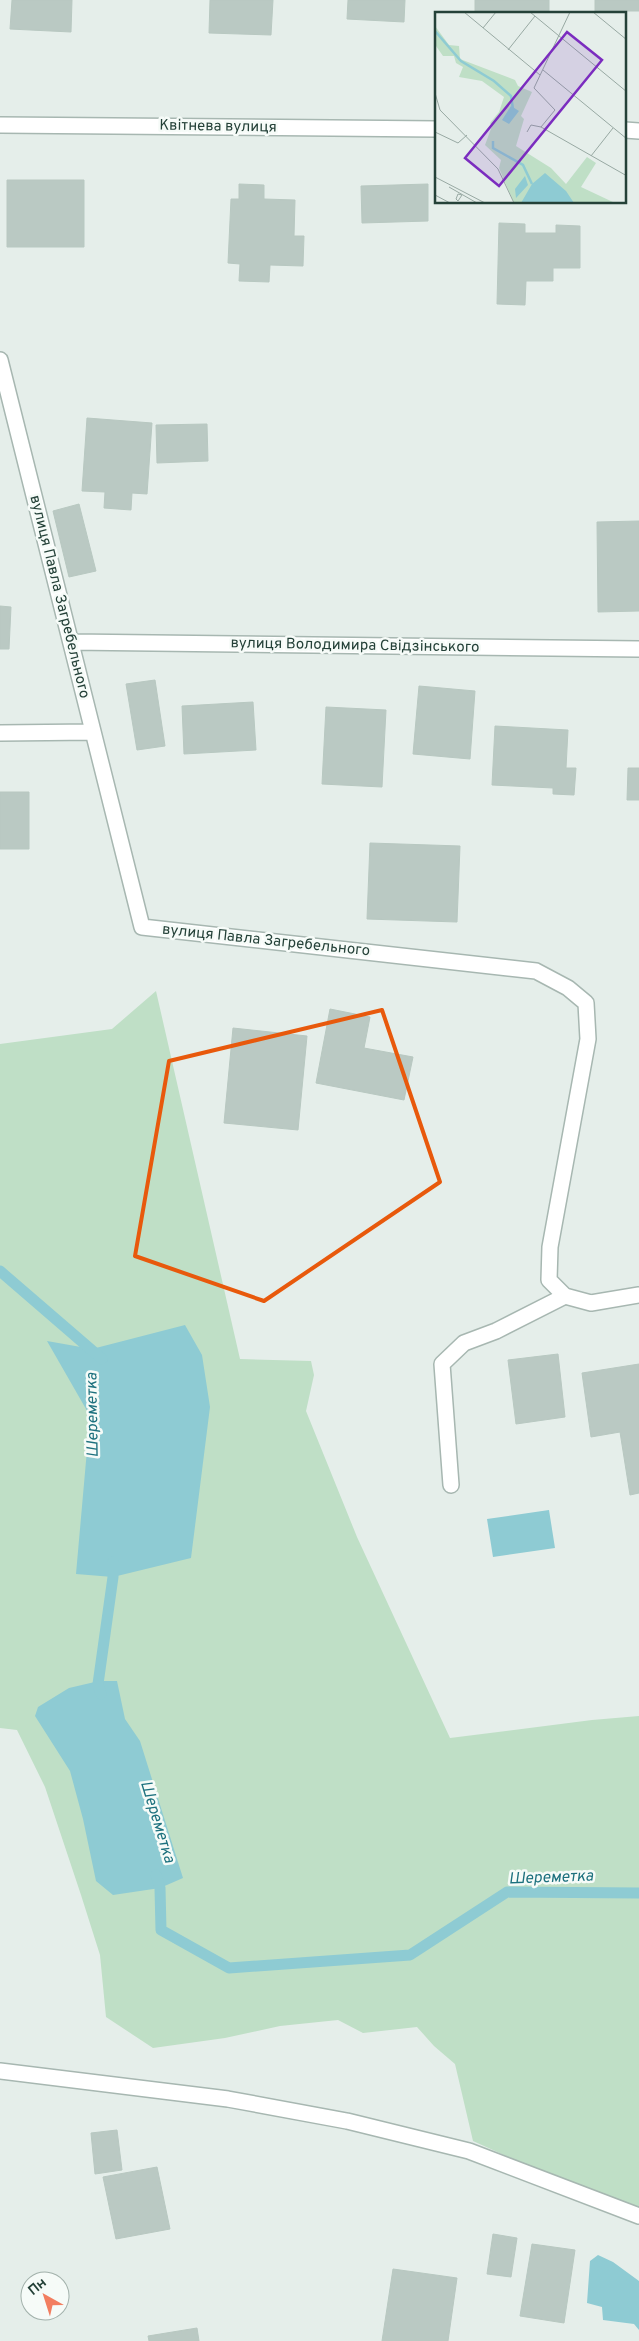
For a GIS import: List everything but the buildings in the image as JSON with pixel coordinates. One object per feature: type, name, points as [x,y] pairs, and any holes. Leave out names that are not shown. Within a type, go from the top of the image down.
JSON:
[{"type":"street","name":"Квітнева вулиця","points":[[0,124],[435,129]]},
{"type":"street","points":[[626,130],[639,130]]},
{"type":"street","name":"вулиця Павла Загребельного","points":[[0,360],[142,927],[536,971],[568,988],[586,1004],[588,1039],[550,1247],[549,1280],[565,1296]]},
{"type":"street","name":"вулиця Володимира Свідзінського","points":[[71,642],[639,649]]},
{"type":"street","points":[[0,733],[93,732]]},
{"type":"street","points":[[451,1485],[442,1364],[464,1343],[496,1330],[565,1296],[591,1303],[639,1295]]},
{"type":"street","points":[[6,2072],[228,2100],[347,2121],[469,2151],[639,2216]]},
{"type":"highlighted area","points":[[382,1010],[440,1182],[264,1301],[135,1256],[169,1061]]},
{"type":"green space","points":[[156,991],[240,1359],[311,1361],[314,1375],[306,1411],[357,1537],[450,1738],[639,1716],[639,2216],[473,2141],[455,2064],[434,2046],[417,2027],[363,2033],[338,2020],[280,2026],[225,2038],[153,2048],[106,2017],[100,1955],[45,1787],[17,1730],[0,1728],[0,1044],[112,1029]]},
{"type":"water","points":[[185,1325],[202,1355],[210,1407],[191,1558],[113,1577],[76,1574],[90,1416],[47,1341],[92,1349]]},
{"type":"water","points":[[549,1510],[555,1548],[493,1557],[487,1519]]},
{"type":"water","points":[[99,1681],[117,1681],[125,1719],[140,1741],[183,1878],[160,1888],[113,1895],[96,1881],[83,1819],[70,1771],[35,1716],[38,1707],[69,1688]]},
{"type":"water","points":[[598,2255],[613,2262],[639,2281],[639,2330],[634,2324],[603,2320],[602,2307],[587,2303],[590,2261]]},
{"type":"waterway","name":"Шереметка","points":[[0,1271],[102,1359]]},
{"type":"waterway","name":"Шереметка","points":[[101,1694],[98,1684],[113,1577],[113,1562]]},
{"type":"waterway","name":"Шереметка","points":[[156,1875],[160,1888],[161,1930],[229,1968],[410,1955],[507,1892],[639,1893]]}]
